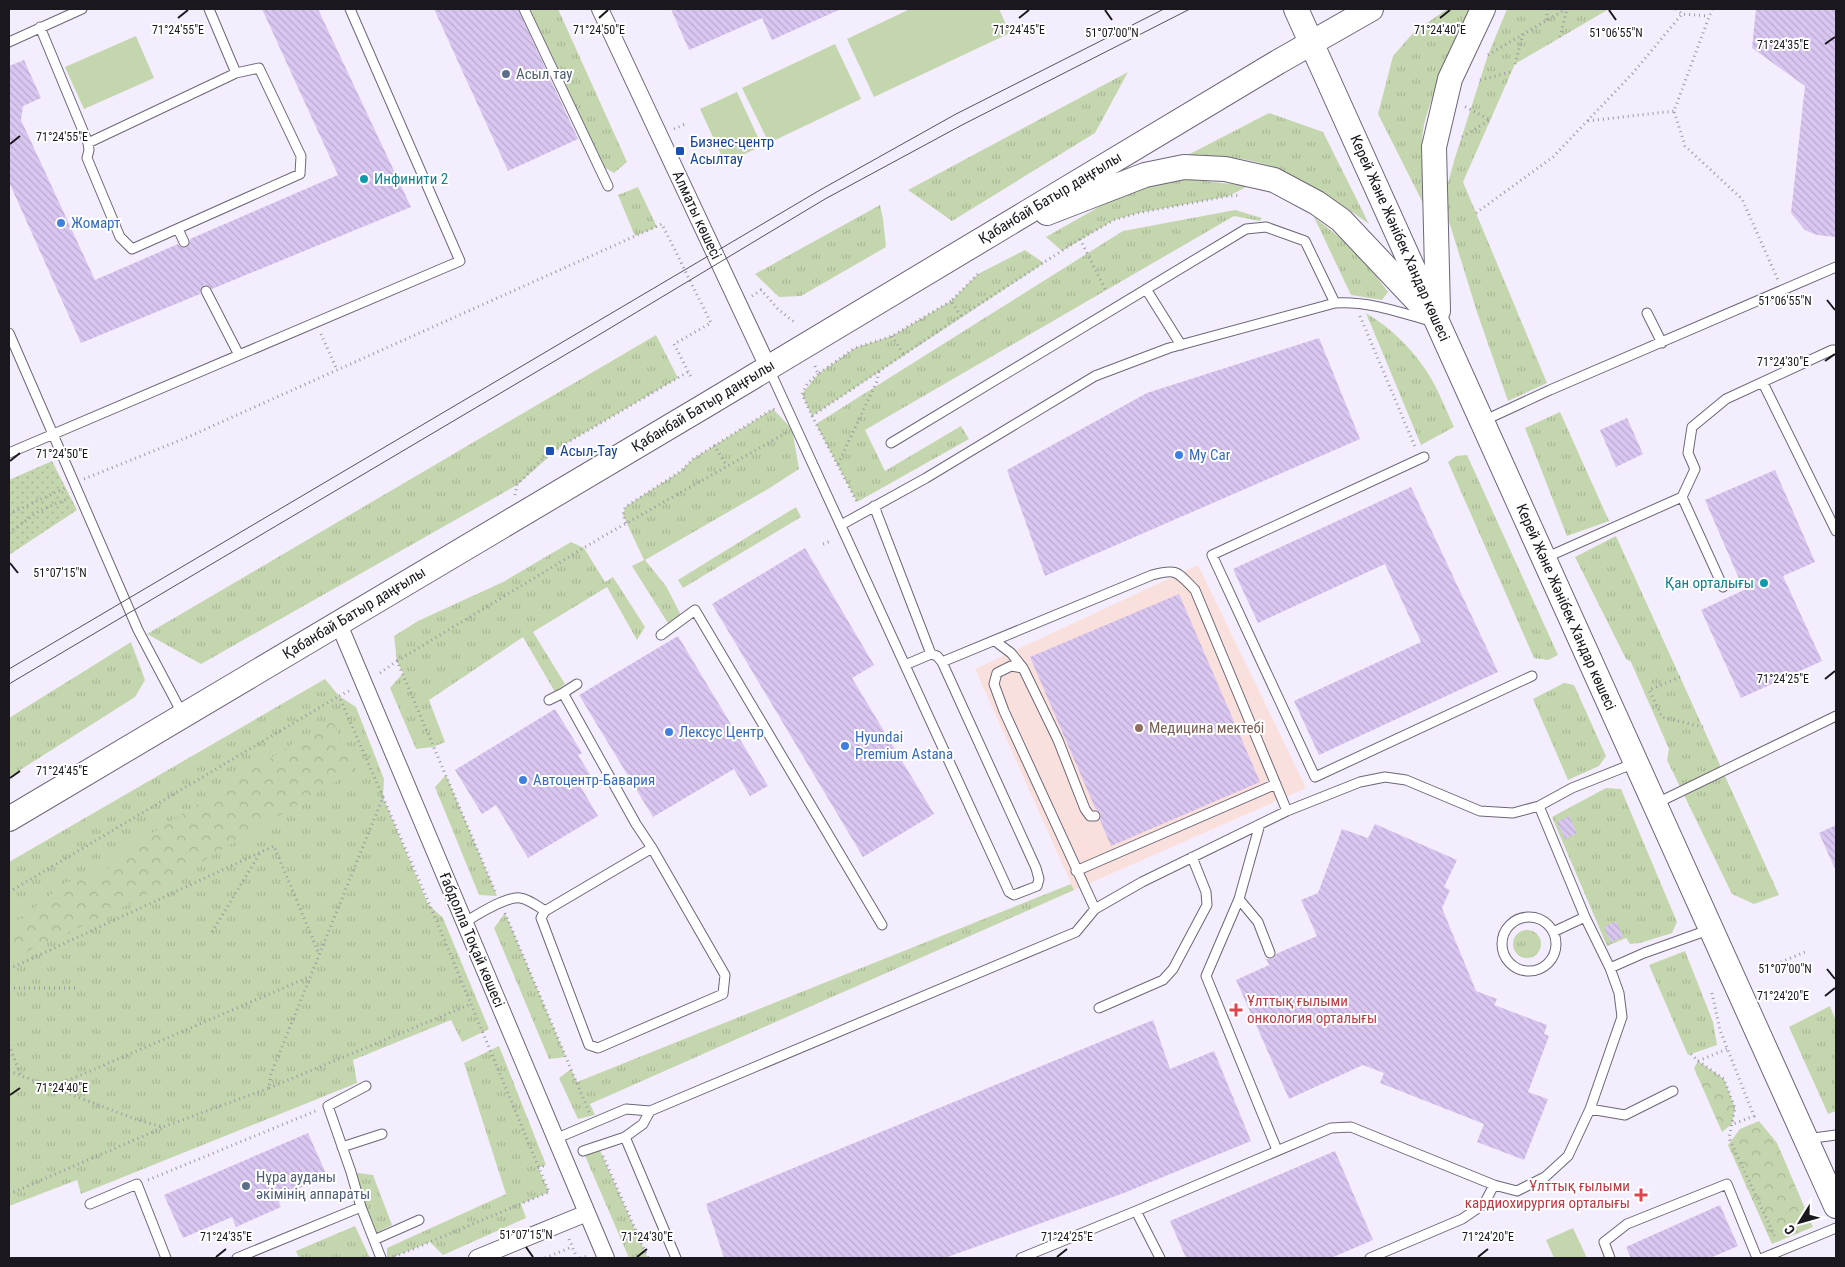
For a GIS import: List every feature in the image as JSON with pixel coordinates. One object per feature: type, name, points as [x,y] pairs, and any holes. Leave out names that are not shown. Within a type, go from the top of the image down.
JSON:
[{"type":"main road","name":"Керей Және Жәнібек Хандар көшесі","points":[[1296,9],[1836,1206]]},
{"type":"main road","name":"Қабанбай Батыр даңғылы","points":[[9,819],[563,490],[985,236],[1371,9]]},
{"type":"main road","points":[[1438,323],[1434,147],[1450,79],[1483,9]]},
{"type":"main road","points":[[985,236],[1145,175],[1184,167],[1225,169],[1274,180],[1317,203],[1341,220],[1438,323]]},
{"type":"street","name":"Алматы көшесі","points":[[600,9],[768,367]]},
{"type":"street","name":"Ғабдолла Тоқай көшесі","points":[[338,622],[606,1258]]},
{"type":"street","points":[[477,1258],[587,1213]]},
{"type":"lane","points":[[9,42],[82,9]]},
{"type":"lane","points":[[209,9],[236,73]]},
{"type":"lane","points":[[9,453],[460,261],[350,9]]},
{"type":"lane","points":[[524,9],[608,186]]},
{"type":"lane","points":[[40,27],[88,143],[90,150],[87,158],[120,237],[132,249],[300,174],[301,156],[259,68],[236,73],[88,143]]},
{"type":"lane","points":[[891,443],[1246,229],[1266,227],[1306,241],[1335,303]]},
{"type":"lane","points":[[178,229],[184,242]]},
{"type":"lane","points":[[1483,422],[1550,390],[1836,266]]},
{"type":"lane","points":[[1146,289],[1181,345]]},
{"type":"lane","points":[[206,291],[238,355]]},
{"type":"lane","points":[[841,525],[926,478],[1095,376],[1168,348],[1335,303],[1354,302],[1378,306],[1438,323]]},
{"type":"lane","points":[[1647,313],[1662,343]]},
{"type":"lane","points":[[9,333],[138,630],[183,715]]},
{"type":"lane","points":[[1544,559],[1682,497],[1696,468],[1688,453],[1692,427],[1726,399],[1832,350],[1836,350]]},
{"type":"lane","points":[[768,367],[1009,892],[1014,895],[1037,886],[1039,879],[1036,868],[942,662],[931,654],[874,506]]},
{"type":"lane","points":[[1763,383],[1836,531]]},
{"type":"lane","points":[[1422,458],[1212,555],[1315,777],[1532,676]]},
{"type":"lane","points":[[1682,497],[1723,587]]},
{"type":"lane","points":[[942,662],[1152,575],[1169,570],[1179,573],[1195,590],[1288,811]]},
{"type":"lane","points":[[661,636],[695,610],[882,925]]},
{"type":"lane","points":[[995,641],[1011,653],[1023,668],[1058,740],[1085,809],[1090,816],[1095,816]]},
{"type":"lane","points":[[905,665],[931,654]]},
{"type":"lane","points":[[1023,668],[1011,666],[997,673],[994,684],[1004,711],[1095,909]]},
{"type":"lane","points":[[549,700],[577,684]]},
{"type":"lane","points":[[563,693],[636,824],[652,848],[725,975],[724,994],[598,1048],[589,1045],[541,918],[545,911],[652,848]]},
{"type":"lane","points":[[1655,804],[1836,716]]},
{"type":"lane","points":[[555,1139],[626,1109],[650,1111],[1076,932],[1095,909],[1142,882],[1192,856],[1288,811],[1360,782],[1386,777],[1406,780],[1480,811],[1513,813],[1539,806],[1572,788],[1636,762]]},
{"type":"lane","points":[[1076,871],[1276,784]]},
{"type":"lane","points":[[1020,1258],[1136,1212],[1330,1128],[1351,1126],[1494,1185],[1517,1191],[1545,1177],[1568,1156],[1590,1109],[1622,1017],[1619,993],[1610,968],[1585,917],[1539,806]]},
{"type":"lane","points":[[1260,824],[1239,899],[1206,976],[1278,1150]]},
{"type":"lane","points":[[1099,1008],[1163,980],[1173,969],[1207,905],[1206,892],[1192,856]]},
{"type":"lane","points":[[464,922],[500,903],[519,897],[545,911]]},
{"type":"lane","points":[[1239,899],[1258,922],[1270,953]]},
{"type":"lane","points":[[1526,917],[1536,918],[1544,922],[1553,932],[1556,946],[1554,954],[1544,966],[1528,971],[1520,969],[1507,959],[1503,951],[1505,933],[1510,925],[1518,920],[1526,917]]},
{"type":"lane","points":[[1553,932],[1585,917]]},
{"type":"lane","points":[[1610,968],[1644,953],[1711,929]]},
{"type":"lane","points":[[366,1086],[328,1106],[361,1207],[381,1258]]},
{"type":"lane","points":[[1590,1109],[1625,1115],[1673,1092]]},
{"type":"lane","points":[[583,1151],[625,1137],[643,1124],[650,1111]]},
{"type":"lane","points":[[342,1147],[382,1134]]},
{"type":"lane","points":[[1806,1139],[1836,1135]]},
{"type":"lane","points":[[625,1137],[676,1258]]},
{"type":"lane","points":[[90,1204],[138,1184],[166,1258]]},
{"type":"lane","points":[[1610,1258],[1604,1242],[1627,1224],[1727,1184],[1757,1258]]},
{"type":"lane","points":[[1370,1258],[1462,1219],[1484,1204],[1494,1185]]},
{"type":"lane","points":[[237,1258],[361,1207]]},
{"type":"lane","points":[[1136,1212],[1160,1258]]},
{"type":"lane","points":[[374,1240],[419,1220]]},
{"type":"lane","points":[[1763,1258],[1836,1228]]},
{"type":"path","points":[[1546,21],[1548,9]]},
{"type":"path","points":[[1488,55],[1566,9]]},
{"type":"path","points":[[1560,37],[1566,9]]},
{"type":"path","points":[[1676,9],[1682,14],[1709,16]]},
{"type":"path","points":[[1712,9],[1674,111],[1685,146],[1742,199],[1783,290]]},
{"type":"path","points":[[1476,213],[1553,157],[1633,73],[1682,14]]},
{"type":"path","points":[[1515,64],[1524,34]]},
{"type":"path","points":[[1480,80],[1511,72]]},
{"type":"path","points":[[1462,137],[1490,120],[1471,108]]},
{"type":"path","points":[[1587,122],[1674,111]]},
{"type":"path","points":[[812,416],[961,316],[1114,220],[1138,213],[1229,196],[1245,195]]},
{"type":"path","points":[[9,514],[74,483],[188,437],[662,224],[710,323],[674,344],[692,379]]},
{"type":"path","points":[[1080,240],[1106,291]]},
{"type":"path","points":[[863,513],[802,394],[806,384],[855,348],[892,336],[951,302],[978,274]]},
{"type":"path","points":[[746,300],[761,290],[778,309],[794,322]]},
{"type":"path","points":[[951,302],[961,316]]},
{"type":"path","points":[[1354,302],[1422,458]]},
{"type":"path","points":[[317,323],[337,370]]},
{"type":"path","points":[[892,336],[904,355]]},
{"type":"path","points":[[815,366],[818,374]]},
{"type":"path","points":[[837,465],[880,371]]},
{"type":"path","points":[[515,499],[517,484],[546,456],[688,372]]},
{"type":"path","points":[[626,523],[623,515],[625,507],[681,471],[693,459],[773,409],[780,416]]},
{"type":"path","points":[[380,673],[397,660],[626,523],[792,429]]},
{"type":"path","points":[[714,445],[727,466]]},
{"type":"path","points":[[9,533],[39,511],[79,494]]},
{"type":"path","points":[[823,544],[831,540]]},
{"type":"path","points":[[397,660],[594,1123]]},
{"type":"path","points":[[1680,676],[1649,690],[1662,717],[1703,727]]},
{"type":"path","points":[[9,892],[354,688]]},
{"type":"path","points":[[339,696],[549,1192],[392,1258]]},
{"type":"path","points":[[269,1088],[271,1074],[383,797]]},
{"type":"path","points":[[9,969],[274,846],[319,955]]},
{"type":"path","points":[[212,932],[260,853]]},
{"type":"path","points":[[1767,968],[1805,952]]},
{"type":"path","points":[[53,1088],[310,977]]},
{"type":"path","points":[[9,988],[78,988]]},
{"type":"path","points":[[1712,994],[1720,1030],[1754,1116],[1732,1124]]},
{"type":"path","points":[[9,1194],[163,1127],[269,1088],[471,1004]]},
{"type":"path","points":[[9,1045],[22,1076]]},
{"type":"path","points":[[1698,1061],[1727,1050]]},
{"type":"path","points":[[1691,1054],[1724,1079],[1735,1108],[1729,1138],[1781,1251]]},
{"type":"path","points":[[9,1071],[138,1120],[163,1127]]},
{"type":"path","points":[[138,1184],[328,1106]]},
{"type":"path","points":[[598,1146],[648,1258]]},
{"type":"path","points":[[538,1168],[546,1165]]},
{"type":"path","points":[[621,1241],[638,1234]]},
{"type":"path","points":[[569,1239],[578,1258],[586,1256]]},
{"type":"path","points":[[545,1258],[572,1247]]},
{"type":"shaded area","name":"Медицина мектебі","points":[[1198,565],[1306,788],[1074,890],[975,669]]},
{"type":"green space","points":[[530,9],[558,9],[627,162],[614,173],[604,167]]},
{"type":"green space","points":[[910,9],[999,9],[1010,33],[874,97],[847,39]]},
{"type":"green space","points":[[1447,9],[1474,9],[1439,81],[1424,125],[1422,155],[1424,205],[1378,114],[1393,56],[1414,32]]},
{"type":"green space","points":[[1507,9],[1609,9],[1515,64],[1463,182],[1547,383],[1508,401],[1477,312],[1443,202],[1488,55]]},
{"type":"green space","points":[[136,36],[154,78],[84,109],[65,67]]},
{"type":"green space","points":[[835,44],[861,99],[769,143],[742,88]]},
{"type":"green space","points":[[1128,72],[1095,133],[952,221],[908,190]]},
{"type":"green space","points":[[737,92],[762,146],[725,163],[700,109]]},
{"type":"green space","points":[[1269,113],[1323,132],[1369,224],[1303,181],[1267,165],[1228,157],[1182,158]]},
{"type":"green space","points":[[1170,177],[1248,186],[1229,196],[1138,213],[1114,220],[1062,251],[1046,237],[1111,200]]},
{"type":"green space","points":[[638,187],[657,227],[635,236],[618,195]]},
{"type":"green space","points":[[880,205],[886,247],[801,296],[779,297],[755,274]]},
{"type":"green space","points":[[1235,210],[1262,218],[1260,221],[1234,216],[865,430],[885,471],[961,426],[969,439],[857,502],[816,424],[1123,231]]},
{"type":"green space","points":[[1314,217],[1357,251],[1388,292],[1382,300],[1351,295]]},
{"type":"green space","points":[[1025,250],[1044,263],[812,416],[802,394],[818,374],[855,348],[892,336],[951,301],[978,274]]},
{"type":"green space","points":[[1366,313],[1393,332],[1423,365],[1433,381],[1454,427],[1421,445]]},
{"type":"green space","points":[[656,335],[678,378],[560,447],[517,485],[201,664],[147,634]]},
{"type":"green space","points":[[773,409],[792,429],[799,469],[645,560],[666,586],[683,619],[671,628],[632,566],[644,560],[623,515],[625,507],[681,471],[693,459]]},
{"type":"green space","points":[[1560,412],[1609,521],[1567,536],[1525,428]]},
{"type":"green space","points":[[1467,455],[1558,655],[1548,660],[1534,658],[1448,462],[1456,456]]},
{"type":"green space","points":[[52,461],[77,510],[9,555],[9,480]]},
{"type":"green space","points":[[796,507],[801,517],[683,588],[678,580]]},
{"type":"green space","points":[[1616,536],[1779,895],[1754,904],[1732,894],[1667,760],[1669,749],[1631,662],[1626,659],[1575,557]]},
{"type":"green space","points":[[571,542],[584,548],[605,582],[613,577],[645,627],[637,640],[607,587],[533,632],[565,684],[555,692],[523,637],[429,700],[445,742],[433,747],[416,749],[390,688],[403,673],[397,661],[394,636],[418,621],[503,582]]},
{"type":"green space","points":[[131,642],[145,680],[135,697],[9,777],[9,718]]},
{"type":"green space","points":[[325,679],[339,696],[356,707],[384,779],[383,797],[428,904],[443,918],[489,1029],[462,1042],[451,1020],[353,1060],[357,1083],[81,1194],[77,1180],[9,1206],[9,862]]},
{"type":"green space","points":[[1564,683],[1574,685],[1606,756],[1599,766],[1568,780],[1533,699]]},
{"type":"green space","points":[[332,719],[354,771],[134,902],[11,959],[12,924],[67,882],[101,877],[119,854]]},
{"type":"green space","points":[[446,775],[497,896],[479,895],[435,787]]},
{"type":"green space","points":[[1606,788],[1621,789],[1677,922],[1672,933],[1640,943],[1630,944],[1626,938],[1607,946],[1552,817]]},
{"type":"green space","points":[[1071,884],[1074,890],[590,1104],[595,1115],[578,1119],[559,1078],[571,1069],[577,1082]]},
{"type":"green space","points":[[505,913],[566,1057],[549,1059],[494,928]]},
{"type":"green space","points":[[1527,930],[1537,934],[1541,944],[1537,954],[1527,958],[1517,954],[1513,944],[1517,934]]},
{"type":"green space","points":[[1685,951],[1713,1022],[1717,1045],[1688,1055],[1649,965]]},
{"type":"green space","points":[[1830,1006],[1836,1021],[1836,1111],[1828,1114],[1789,1027]]},
{"type":"green space","points":[[499,1046],[546,1165],[538,1168],[549,1192],[521,1204],[526,1218],[443,1255],[430,1242],[387,1258],[387,1248],[506,1194],[464,1063]]},
{"type":"green space","points":[[1698,1061],[1724,1079],[1735,1108],[1732,1124],[1722,1132],[1694,1068]]},
{"type":"green space","points":[[1759,1121],[1777,1143],[1813,1227],[1772,1244],[1728,1145],[1740,1129]]},
{"type":"green space","points":[[598,1146],[648,1258],[629,1258],[583,1151]]},
{"type":"green space","points":[[351,1172],[373,1175],[392,1225],[372,1235]]},
{"type":"green space","points":[[355,1226],[370,1258],[299,1258],[296,1251]]},
{"type":"green space","points":[[1573,1228],[1587,1258],[1554,1258],[1546,1240]]},
{"type":"building","name":"Инфинити 2","points":[[262,9],[318,9],[411,207],[212,289],[204,285],[201,288],[200,294],[81,343],[9,182],[9,66],[24,60],[41,98],[23,106],[21,120],[95,280],[178,244],[186,248],[189,245],[190,239],[338,175]]},
{"type":"building","name":"Асыл тау","points":[[434,9],[518,9],[578,139],[508,171]]},
{"type":"building","points":[[671,9],[841,9],[772,40],[762,18],[689,50]]},
{"type":"building","points":[[1756,9],[1836,9],[1836,237],[1817,235],[1805,230],[1791,213],[1805,86],[1752,48]]},
{"type":"building","name":"My Car","points":[[1319,338],[1360,439],[1045,576],[1007,470],[1147,393]]},
{"type":"building","points":[[1627,418],[1643,454],[1616,467],[1600,430]]},
{"type":"building","name":"Қан орталығы","points":[[1775,470],[1815,562],[1783,576],[1822,661],[1741,698],[1701,610],[1744,590],[1705,500]]},
{"type":"building","points":[[1411,487],[1498,672],[1319,755],[1294,701],[1421,642],[1385,564],[1258,623],[1233,569]]},
{"type":"building","name":"Hyundai Premium Astana","points":[[805,548],[874,665],[852,678],[934,814],[863,857],[712,604]]},
{"type":"building","points":[[1179,594],[1260,782],[1111,846],[1100,820],[1101,813],[1096,810],[1030,657]]},
{"type":"building","name":"Лексус Центр","points":[[678,636],[768,786],[750,796],[734,769],[653,817],[579,695]]},
{"type":"building","name":"Автоцентр-Бавария","points":[[555,709],[582,753],[578,755],[591,776],[579,784],[598,816],[528,858],[496,805],[482,814],[455,770]]},
{"type":"building","points":[[1569,816],[1577,833],[1565,839],[1557,822]]},
{"type":"building","points":[[1375,824],[1457,860],[1444,887],[1450,890],[1442,908],[1476,991],[1497,999],[1494,1005],[1547,1025],[1544,1034],[1549,1036],[1528,1092],[1548,1099],[1524,1160],[1477,1142],[1484,1124],[1380,1083],[1384,1073],[1363,1065],[1289,1099],[1236,980],[1269,965],[1266,959],[1273,959],[1276,954],[1317,936],[1301,900],[1318,893],[1342,829],[1368,838]]},
{"type":"building","points":[[1836,825],[1836,871],[1819,833]]},
{"type":"building","points":[[1616,921],[1623,937],[1611,942],[1604,927]]},
{"type":"building","points":[[1153,1020],[1170,1069],[1214,1051],[1251,1141],[1124,1193],[945,1258],[724,1258],[706,1204]]},
{"type":"building","name":"Нұра ауданы әкімінің аппараты","points":[[308,1133],[327,1176],[277,1198],[281,1207],[236,1227],[232,1217],[183,1238],[164,1195]]},
{"type":"building","points":[[1335,1151],[1373,1240],[1331,1258],[1186,1258],[1170,1221]]},
{"type":"building","points":[[1720,1205],[1738,1246],[1710,1258],[1631,1258],[1626,1247]]},
{"type":"tram line","points":[[9,669],[820,190],[956,114],[1164,9]]},
{"type":"tram line","points":[[9,684],[825,199],[962,125],[1190,9]]},
{"type":"place","name":"Асыл тау","points":[[506,74]]},
{"type":"place","name":"Бизнес-центр Асылтау","points":[[680,151]]},
{"type":"place","name":"Инфинити 2","points":[[364,179]]},
{"type":"place","name":"Жомарт","points":[[61,223]]},
{"type":"place","name":"Асыл-Тау","points":[[550,451]]},
{"type":"place","name":"My Car","points":[[1179,455]]},
{"type":"place","name":"Қан орталығы","points":[[1764,583]]},
{"type":"place","name":"Медицина мектебі","points":[[1139,728]]},
{"type":"place","name":"Лексус Центр","points":[[669,732]]},
{"type":"place","name":"Hyundai Premium Astana","points":[[845,746]]},
{"type":"place","name":"Автоцентр-Бавария","points":[[523,780]]},
{"type":"place","name":"Ұлттық ғылыми онкология орталығы","points":[[1236,1010]]},
{"type":"place","name":"Нұра ауданы әкімінің аппараты","points":[[246,1186]]},
{"type":"place","name":"Ұлттық ғылыми кардиохирургия орталығы","points":[[1641,1195]]}]
